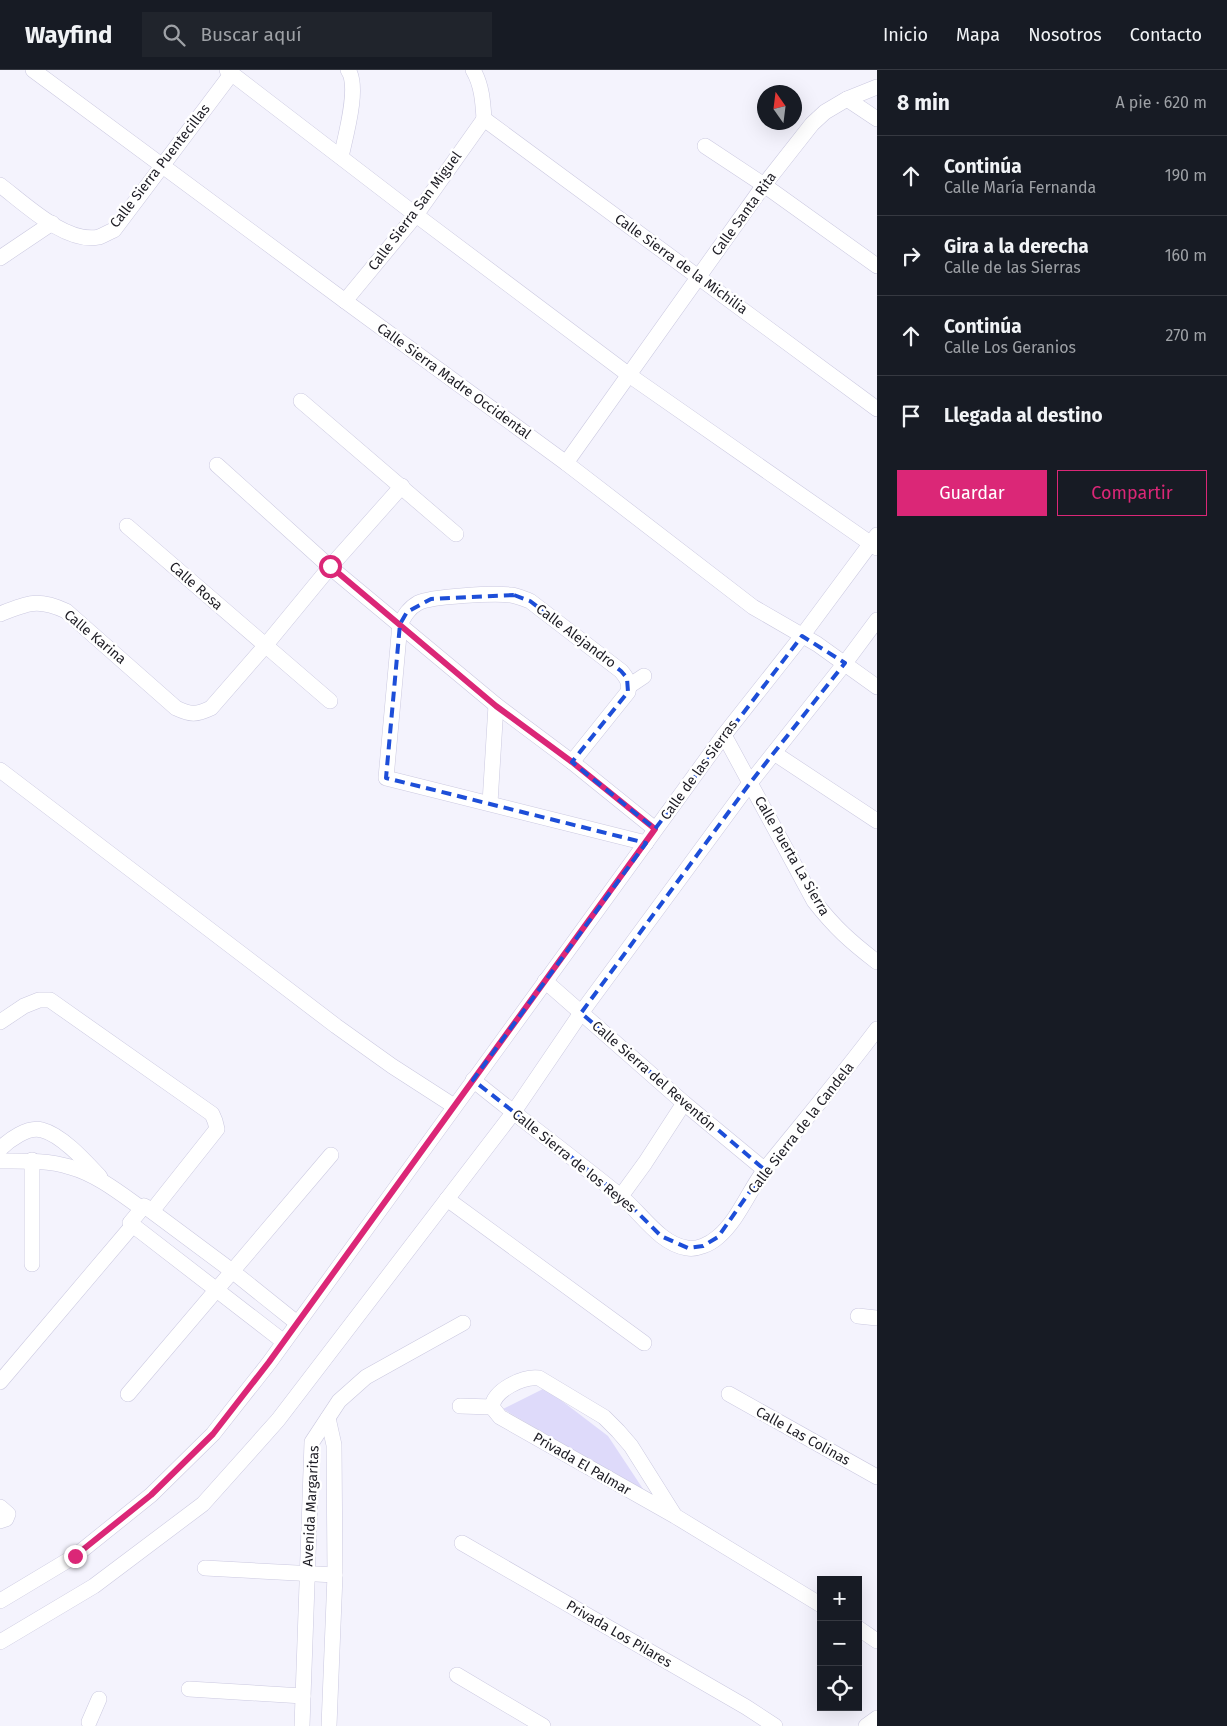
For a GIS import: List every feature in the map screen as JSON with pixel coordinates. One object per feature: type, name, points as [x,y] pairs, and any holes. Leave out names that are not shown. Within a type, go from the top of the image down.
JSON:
[{"type":"street","name":"Calle Sierra Madre Occidental","points":[[34,70],[566,463],[753,607],[845,663],[877,687]]},
{"type":"street","points":[[341,157],[352,105],[351,74],[348,70]]},
{"type":"street","points":[[473,70],[482,96],[484,120]]},
{"type":"street","name":"Calle Sierra Puentecillas","points":[[0,185],[69,233],[84,237],[100,236],[114,230],[163,166],[229,72]]},
{"type":"street","points":[[229,72],[629,375],[875,542]]},
{"type":"street","name":"Calle Santa Rita","points":[[566,463],[764,185],[812,124],[825,112],[847,99],[877,87]]},
{"type":"street","points":[[847,99],[877,119]]},
{"type":"street","name":"Calle Sierra San Miguel","points":[[345,301],[416,215],[484,120]]},
{"type":"street","name":"Calle Sierra de la Michilia","points":[[484,120],[877,409]]},
{"type":"street","points":[[705,146],[764,185],[877,266]]},
{"type":"street","points":[[0,258],[52,223]]},
{"type":"street","points":[[301,401],[456,534]]},
{"type":"street","points":[[217,465],[330,566],[496,706],[572,762],[655,829]]},
{"type":"street","points":[[265,646],[330,566],[402,486]]},
{"type":"street","name":"Calle Rosa","points":[[127,526],[330,701]]},
{"type":"street","name":"Calle de las Sierras","points":[[0,1601],[75,1556],[151,1495],[213,1434],[284,1342],[724,734],[875,542]]},
{"type":"street","name":"Calle Alejandro","points":[[400,624],[407,612],[418,603],[431,599],[498,594],[514,595],[530,601],[621,671],[627,678],[629,686]]},
{"type":"street","name":"Calle Karina","points":[[0,614],[19,606],[36,602],[51,604],[66,611],[176,708],[188,713],[199,714],[211,708],[265,646]]},
{"type":"street","points":[[0,1642],[94,1586],[203,1504],[278,1420],[513,1113],[581,1013],[750,783],[877,620]]},
{"type":"street","points":[[400,624],[385,786],[490,803],[646,843]]},
{"type":"street","points":[[572,762],[628,692],[629,686],[644,676]]},
{"type":"street","points":[[490,803],[496,706]]},
{"type":"street","name":"Calle Puerta La Sierra","points":[[724,734],[814,901],[844,937],[877,962]]},
{"type":"street","points":[[774,753],[877,821]]},
{"type":"street","points":[[0,770],[336,1026],[392,1066],[454,1106]]},
{"type":"street","name":"Calle Sierra del Reventón","points":[[545,981],[684,1103],[765,1170]]},
{"type":"street","points":[[0,1022],[24,1006],[38,1000],[50,1000],[212,1114],[217,1128],[147,1210],[130,1223],[284,1342]]},
{"type":"street","name":"Calle Sierra de la Candela","points":[[702,1246],[718,1237],[732,1220],[765,1170],[821,1102],[877,1029]]},
{"type":"street","name":"Calle Sierra de los Reyes","points":[[473,1080],[621,1196],[662,1236],[675,1244],[688,1248],[702,1246]]},
{"type":"street","points":[[621,1196],[684,1103]]},
{"type":"street","points":[[0,1149],[15,1137],[29,1130],[43,1130],[65,1144],[113,1188]]},
{"type":"street","points":[[128,1394],[331,1155]]},
{"type":"street","points":[[0,1161],[32,1160],[72,1167],[113,1188],[232,1271],[297,1323]]},
{"type":"street","points":[[32,1160],[32,1264]]},
{"type":"street","points":[[447,1199],[644,1343]]},
{"type":"street","points":[[0,1382],[133,1225]]},
{"type":"street","points":[[858,1316],[877,1318]]},
{"type":"street","points":[[328,1418],[339,1401],[366,1378],[463,1323]]},
{"type":"street","name":"Privada El Palmar","points":[[674,1516],[631,1446],[604,1417],[539,1378],[527,1377],[522,1379],[497,1395],[493,1401],[492,1408],[500,1417],[674,1516],[817,1603]]},
{"type":"street","name":"Calle Las Colinas","points":[[729,1394],[877,1477]]},
{"type":"street","points":[[460,1406],[492,1408]]},
{"type":"street","name":"Avenida Margaritas","points":[[302,1726],[312,1442],[328,1418]]},
{"type":"street","name":"Avenida Margaritas","points":[[328,1418],[334,1444],[335,1575],[329,1726]]},
{"type":"street","points":[[0,1506],[8,1514],[6,1519],[0,1521]]},
{"type":"street","name":"Privada Los Pilares","points":[[462,1543],[746,1707],[775,1726]]},
{"type":"street","points":[[205,1568],[335,1575]]},
{"type":"street","points":[[862,1631],[877,1641]]},
{"type":"street","points":[[457,1675],[543,1726]]},
{"type":"street","points":[[189,1689],[303,1696]]},
{"type":"street","points":[[85,1725],[100,1699]]},
{"type":"street","points":[[866,1726],[877,1718]]},
{"type":"highlighted area","points":[[514,595],[530,601],[621,671],[627,678],[628,692],[572,762],[655,829],[802,636],[845,663],[750,783],[581,1013],[765,1170],[718,1237],[703,1246],[688,1248],[661,1236],[621,1196],[473,1080],[646,843],[386,778],[400,624],[407,612],[431,599]]},
{"type":"shaded area","points":[[545,1388],[608,1436],[645,1492],[503,1409]]},
{"type":"route","points":[[75,1556],[151,1495],[213,1434],[269,1362],[655,829],[572,762],[496,706],[330,566]]}]
